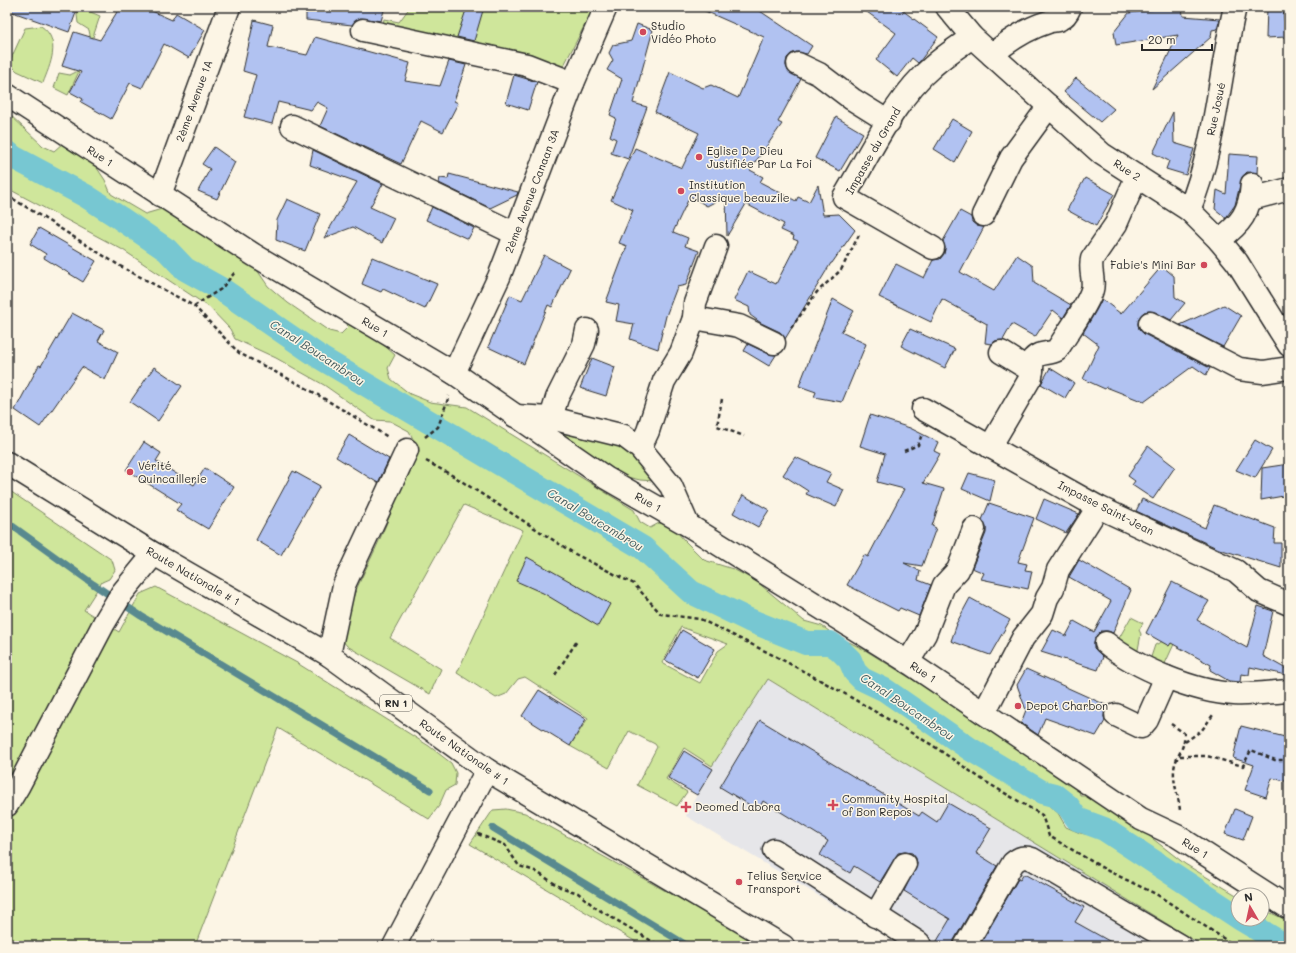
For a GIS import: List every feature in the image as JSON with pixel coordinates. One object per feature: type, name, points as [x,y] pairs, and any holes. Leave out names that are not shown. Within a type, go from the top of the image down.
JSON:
[{"type":"street","name":"2ème Avenue 1A","points":[[160,195],[229,7]]},
{"type":"street","name":"2ème Avenue Canaan 3A","points":[[454,373],[499,277],[573,83],[606,7]]},
{"type":"street","name":"Rue 2","points":[[947,7],[972,36],[992,55],[1102,154],[1189,210],[1219,240],[1237,262],[1289,345]]},
{"type":"street","points":[[992,55],[1009,40],[1049,21],[1061,19],[1067,14],[1070,7]]},
{"type":"street","name":"Rue Josué","points":[[1189,210],[1199,187],[1221,84],[1235,7]]},
{"type":"street","points":[[363,30],[527,65],[573,83]]},
{"type":"street","name":"Impasse du Grand","points":[[933,248],[870,213],[844,196],[889,122],[915,85],[932,66],[972,36]]},
{"type":"street","points":[[798,64],[819,74],[852,99],[889,122]]},
{"type":"street","name":"Rue 1","points":[[7,95],[254,255],[454,373],[514,416],[606,478],[688,525],[908,662],[1141,819],[1177,836],[1289,908]]},
{"type":"street","points":[[983,215],[1011,158],[1049,106]]},
{"type":"street","points":[[292,126],[516,234]]},
{"type":"street","points":[[990,447],[1031,377],[1031,364],[1033,360],[1040,353],[1051,353],[1057,350],[1088,301],[1092,290],[1092,259],[1116,224],[1137,176]]},
{"type":"street","points":[[1219,240],[1236,228],[1245,214],[1252,191],[1289,189]]},
{"type":"street","points":[[640,448],[648,431],[664,381],[681,353],[694,318],[694,303],[716,246]]},
{"type":"street","points":[[694,318],[739,326],[774,343]]},
{"type":"street","points":[[1150,323],[1239,369],[1263,372],[1289,368]]},
{"type":"street","points":[[551,418],[557,398],[584,344],[587,330]]},
{"type":"street","points":[[1001,352],[1032,371]]},
{"type":"street","name":"Impasse Saint-Jean","points":[[923,409],[1098,507],[1236,571],[1260,591],[1289,604]]},
{"type":"street","points":[[514,416],[551,418],[624,436],[640,448],[671,486],[688,525]]},
{"type":"street","points":[[329,654],[344,585],[407,450]]},
{"type":"street","name":"Route Nationale # 1","points":[[7,463],[154,554],[329,654],[487,770],[783,946]]},
{"type":"street","points":[[984,713],[1023,638],[1042,614],[1047,598],[1053,588],[1058,570],[1098,507]]},
{"type":"street","points":[[908,662],[924,634],[944,585],[958,570],[974,528]]},
{"type":"street","points":[[7,805],[104,623],[122,593],[154,554]]},
{"type":"street","points":[[1106,643],[1166,677],[1209,690],[1228,693],[1289,691]]},
{"type":"street","points":[[1116,715],[1141,727],[1147,720],[1166,677]]},
{"type":"street","points":[[394,946],[487,770]]},
{"type":"street","points":[[774,850],[919,943],[920,946]]},
{"type":"street","points":[[965,946],[1013,863],[1025,857],[1032,859],[1180,946]]},
{"type":"street","points":[[875,916],[905,864]]},
{"type":"path","points":[[7,195],[120,266],[194,306],[239,353],[308,389],[407,450],[455,477],[575,554],[634,584],[661,614],[700,619],[779,658],[932,745],[986,782],[1042,815],[1049,836],[1108,871],[1156,894],[1236,946]]},
{"type":"path","points":[[774,343],[786,334],[817,292],[841,270],[870,213]]},
{"type":"path","points":[[194,306],[221,288],[243,263],[254,255]]},
{"type":"path","points":[[407,450],[438,427],[447,403],[454,373]]},
{"type":"path","points":[[722,399],[717,426],[744,436]]},
{"type":"path","points":[[555,675],[577,641]]},
{"type":"path","points":[[1185,742],[1202,730],[1228,693]]},
{"type":"path","points":[[1147,720],[1157,723],[1171,724],[1184,733],[1185,742],[1174,768],[1176,792],[1180,805],[1177,836]]},
{"type":"path","points":[[1180,756],[1207,756],[1243,766],[1251,750],[1275,760],[1289,760]]},
{"type":"path","points":[[458,824],[488,839],[505,845],[519,866],[535,871],[560,887],[578,893],[596,908],[660,946]]},
{"type":"shaded area","name":"Community Hospital of Bon Repos","points":[[767,679],[1203,946],[902,946],[686,816],[712,766]]},
{"type":"green space","points":[[79,7],[100,16],[88,52],[68,95],[54,88],[59,73],[70,75],[78,71],[90,35],[89,30],[78,23],[77,15]]},
{"type":"green space","points":[[410,7],[594,7],[562,69],[381,33],[384,19],[399,22]]},
{"type":"green space","points":[[41,26],[51,38],[53,45],[51,61],[43,83],[17,71],[9,63],[25,28]]},
{"type":"green space","points":[[7,112],[43,146],[54,151],[63,143],[95,165],[105,180],[111,194],[145,214],[162,209],[180,221],[241,255],[255,267],[268,286],[288,303],[329,331],[341,334],[348,327],[345,318],[371,334],[395,355],[388,368],[391,379],[410,394],[430,402],[467,407],[634,510],[640,522],[650,528],[659,523],[670,524],[704,560],[733,569],[756,581],[804,621],[822,626],[833,634],[865,650],[978,720],[1021,752],[1042,762],[1079,786],[1080,796],[1090,796],[1123,815],[1125,822],[1139,828],[1185,864],[1230,891],[1230,906],[1115,831],[1095,819],[1080,815],[1054,790],[1025,777],[944,725],[919,703],[860,670],[854,659],[839,644],[821,638],[808,639],[799,634],[745,614],[695,590],[647,544],[288,329],[150,234],[7,144]]},
{"type":"green space","points":[[7,159],[88,203],[130,229],[169,257],[187,274],[238,304],[274,332],[641,550],[692,596],[813,651],[827,652],[841,661],[852,677],[876,696],[921,721],[1002,776],[1024,786],[1058,813],[1066,827],[1080,833],[1109,839],[1230,919],[1230,927],[1242,927],[1271,946],[1203,946],[768,679],[712,766],[684,748],[666,779],[687,792],[677,806],[637,785],[657,747],[655,744],[629,731],[609,768],[570,746],[588,718],[525,677],[518,679],[506,694],[496,698],[457,673],[523,530],[464,505],[390,638],[441,669],[430,694],[347,646],[342,640],[344,626],[352,599],[382,534],[403,482],[419,451],[409,431],[390,421],[374,420],[324,385],[276,358],[235,339],[230,329],[209,307],[123,250],[7,188]],"holes":[[[681,627],[728,644],[718,651],[700,683],[662,663]]]},
{"type":"green space","points":[[557,429],[623,442],[654,481],[640,480],[614,474],[557,432]]},
{"type":"green space","points":[[7,489],[112,560],[115,570],[109,579],[102,582],[84,610],[119,632],[140,594],[156,587],[297,663],[429,746],[451,763],[456,773],[455,785],[446,790],[439,806],[429,819],[278,728],[195,946],[7,946]]},
{"type":"green space","points":[[1131,617],[1143,623],[1139,630],[1141,634],[1137,655],[1114,647]]},
{"type":"green space","points":[[1165,640],[1175,642],[1163,668],[1150,660],[1155,645]]},
{"type":"green space","points":[[506,809],[525,813],[765,946],[643,946],[470,844],[493,810]]},
{"type":"green space","points":[[1270,913],[1289,921],[1289,937],[1266,927],[1270,927]]},
{"type":"building","points":[[7,7],[78,7],[69,32],[7,10]]},
{"type":"building","points":[[120,7],[143,7],[172,20],[176,13],[205,30],[189,58],[164,44],[142,88],[130,83],[111,119],[81,102],[83,99],[70,92],[81,72],[62,66],[74,32],[100,40]]},
{"type":"building","points":[[306,7],[385,7],[381,21],[360,18],[352,25],[306,20]]},
{"type":"building","points":[[467,7],[484,7],[474,41],[457,37]]},
{"type":"building","points":[[696,7],[754,7],[812,46],[807,54],[797,52],[791,54],[787,58],[786,65],[788,71],[801,79],[778,122],[782,124],[750,170],[763,177],[760,182],[796,201],[798,197],[809,202],[818,185],[823,215],[839,214],[855,230],[831,263],[785,339],[780,332],[761,323],[750,315],[749,307],[734,300],[748,271],[776,284],[798,241],[793,239],[794,236],[781,230],[784,224],[746,204],[727,236],[726,196],[707,206],[690,196],[673,232],[688,238],[685,246],[699,251],[686,285],[677,287],[666,316],[658,349],[630,339],[634,324],[616,321],[619,305],[606,302],[627,246],[619,243],[633,210],[611,200],[635,148],[682,168],[699,133],[655,112],[670,72],[703,88],[711,85],[738,98],[764,37]]},
{"type":"building","points":[[860,7],[898,7],[938,37],[918,63],[912,58],[897,77],[876,60],[896,33]]},
{"type":"building","points":[[1182,7],[1183,16],[1220,19],[1217,29],[1212,30],[1211,37],[1152,89],[1178,35],[1116,45],[1114,32],[1129,13]]},
{"type":"building","points":[[1267,7],[1283,7],[1286,37],[1266,38]]},
{"type":"building","points":[[254,20],[273,25],[268,47],[307,55],[315,37],[410,63],[405,81],[440,86],[449,61],[466,65],[454,101],[458,103],[443,132],[421,121],[401,164],[320,126],[328,108],[317,102],[311,110],[278,102],[272,124],[244,117],[256,75],[243,71]]},
{"type":"building","points":[[637,24],[653,30],[633,103],[647,107],[628,159],[611,153],[616,139],[610,136],[616,118],[610,115],[622,79],[607,70],[613,60],[609,53],[613,45],[631,41]]},
{"type":"building","points":[[514,75],[537,82],[528,110],[506,103]]},
{"type":"building","points":[[1076,78],[1114,109],[1100,122],[1064,92]]},
{"type":"building","points":[[1173,112],[1174,143],[1194,149],[1186,175],[1166,169],[1169,161],[1153,153]]},
{"type":"building","points":[[836,117],[863,133],[840,171],[815,158]]},
{"type":"building","points":[[952,119],[972,131],[955,162],[934,149]]},
{"type":"building","points":[[214,147],[235,162],[217,199],[198,191],[210,169],[202,164]]},
{"type":"building","points":[[313,150],[383,184],[370,207],[394,218],[382,243],[353,227],[324,238],[357,182],[310,165]]},
{"type":"building","points":[[1229,154],[1258,156],[1257,173],[1247,172],[1242,177],[1235,205],[1225,219],[1225,217],[1215,209],[1217,190],[1226,194]]},
{"type":"building","points":[[449,174],[518,192],[517,195],[490,208],[439,183],[440,178],[448,179]]},
{"type":"building","points":[[1085,178],[1114,194],[1096,226],[1067,210]]},
{"type":"building","points":[[287,199],[320,214],[305,251],[276,240],[277,220]]},
{"type":"building","points":[[432,207],[474,228],[468,239],[426,220]]},
{"type":"building","points":[[960,211],[971,217],[972,222],[977,226],[984,227],[960,272],[994,291],[1017,255],[1033,266],[1034,283],[1071,305],[1063,318],[1053,310],[1035,337],[1012,324],[1003,340],[995,341],[992,344],[985,343],[987,324],[942,299],[931,322],[879,297],[896,264],[924,278],[933,260],[940,259],[944,254],[945,248],[943,241]]},
{"type":"building","points":[[39,228],[96,261],[83,282],[44,258],[46,254],[30,244]]},
{"type":"building","points":[[544,255],[570,269],[552,307],[548,305],[524,364],[488,347],[510,295],[522,300]]},
{"type":"building","points":[[372,257],[437,284],[425,309],[383,289],[381,292],[362,284]]},
{"type":"building","points":[[1162,266],[1174,276],[1175,297],[1185,303],[1171,320],[1155,312],[1144,312],[1139,318],[1139,329],[1144,334],[1210,368],[1206,375],[1193,366],[1144,402],[1106,387],[1105,389],[1083,379],[1099,345],[1083,333],[1102,299],[1121,314]]},
{"type":"building","points":[[833,299],[854,311],[841,332],[866,344],[842,402],[814,397],[816,392],[799,386]]},
{"type":"building","points":[[1224,305],[1241,316],[1223,347],[1180,325]]},
{"type":"building","points":[[72,313],[104,330],[98,341],[118,352],[105,380],[82,367],[40,427],[15,410],[39,365],[41,366]]},
{"type":"building","points":[[910,329],[955,349],[945,368],[901,346]]},
{"type":"building","points":[[748,344],[769,354],[776,355],[769,366],[744,351]]},
{"type":"building","points":[[592,358],[615,367],[606,396],[580,388]]},
{"type":"building","points":[[154,367],[182,386],[158,421],[130,402]]},
{"type":"building","points":[[1050,368],[1074,383],[1065,398],[1041,384]]},
{"type":"building","points":[[870,415],[910,428],[938,442],[934,451],[940,454],[923,483],[944,489],[932,526],[936,528],[922,566],[904,563],[920,571],[918,580],[931,585],[919,616],[900,608],[898,611],[847,585],[864,555],[868,557],[904,489],[877,482],[885,454],[860,446]]},
{"type":"building","points":[[349,435],[389,459],[378,483],[336,457]]},
{"type":"building","points":[[1255,440],[1272,450],[1255,478],[1236,470]]},
{"type":"building","points":[[144,442],[161,453],[156,461],[194,485],[205,468],[234,487],[208,529],[176,510],[181,504],[126,470]]},
{"type":"building","points":[[1148,446],[1175,467],[1153,499],[1132,485],[1135,481],[1128,476]]},
{"type":"building","points":[[795,457],[831,473],[826,482],[844,490],[836,507],[806,494],[808,491],[783,475]]},
{"type":"building","points":[[1289,464],[1289,495],[1261,500],[1262,468]]},
{"type":"building","points":[[293,471],[320,486],[281,555],[256,540]]},
{"type":"building","points":[[969,473],[995,480],[990,501],[962,489]]},
{"type":"building","points":[[743,495],[769,510],[758,527],[733,513]]},
{"type":"building","points":[[1044,499],[1079,514],[1066,533],[1036,519]]},
{"type":"building","points":[[1142,499],[1205,528],[1214,505],[1275,528],[1274,543],[1281,543],[1281,568],[1219,549],[1136,511]]},
{"type":"building","points":[[989,503],[1034,518],[1018,562],[1027,564],[1025,570],[1032,571],[1028,589],[981,579],[984,573],[972,568],[986,533],[986,527],[982,520]]},
{"type":"building","points":[[527,557],[610,604],[598,626],[543,593],[516,581]]},
{"type":"building","points":[[1079,560],[1131,590],[1113,633],[1101,631],[1096,636],[1094,648],[1103,657],[1098,670],[1041,652],[1053,630],[1066,636],[1074,621],[1094,632],[1111,601],[1069,577]]},
{"type":"building","points":[[1172,582],[1209,601],[1197,620],[1247,648],[1258,606],[1273,611],[1263,656],[1288,670],[1286,675],[1250,667],[1249,675],[1241,674],[1240,682],[1229,681],[1210,670],[1211,665],[1171,643],[1169,646],[1146,633]]},
{"type":"building","points":[[970,598],[1010,620],[990,655],[951,641],[956,624]]},
{"type":"building","points":[[682,630],[715,649],[698,678],[665,660]]},
{"type":"building","points":[[1026,669],[1108,706],[1104,716],[1105,721],[1096,736],[1045,718],[1038,735],[1021,723],[1026,710],[1017,685]]},
{"type":"building","points":[[539,690],[586,719],[570,746],[522,716]]},
{"type":"building","points":[[760,720],[919,816],[922,812],[937,822],[948,803],[991,828],[976,853],[997,866],[954,940],[953,946],[934,946],[950,919],[904,891],[917,864],[916,858],[912,853],[898,853],[880,882],[854,866],[850,873],[820,855],[828,841],[763,801],[758,810],[720,787]]},
{"type":"building","points":[[1241,726],[1289,738],[1289,782],[1272,778],[1266,797],[1245,790],[1254,765],[1233,758]]},
{"type":"building","points":[[684,751],[713,769],[697,795],[668,778]]},
{"type":"building","points":[[1235,809],[1252,816],[1243,840],[1225,834]]},
{"type":"building","points":[[1024,874],[1084,907],[1075,922],[1118,946],[979,946],[1018,879],[1020,880]]},
{"type":"waterway","name":"Canal Boucambrou","points":[[7,152],[13,157],[86,196],[120,218],[167,250],[185,269],[221,289],[321,358],[643,548],[691,592],[749,620],[806,643],[830,643],[839,649],[850,660],[855,672],[862,679],[885,690],[970,749],[1042,792],[1054,795],[1068,806],[1077,819],[1104,829],[1230,912]]},
{"type":"waterway","points":[[7,522],[93,584],[141,616],[430,790]]},
{"type":"waterway","points":[[493,828],[688,946]]},
{"type":"waterway","name":"Canal Boucambrou","points":[[1254,927],[1286,946]]},
{"type":"place","name":"Studio Vidéo Photo","points":[[643,32]]},
{"type":"place","name":"Eglise De Dieu Justifiée Par La Foi","points":[[699,157]]},
{"type":"place","name":"Institution Classique beauzile","points":[[681,191]]},
{"type":"place","name":"Fabie's Mini Bar","points":[[1204,265]]},
{"type":"place","name":"Vérité Quincaillerie","points":[[130,472]]},
{"type":"place","name":"Depot Charbon","points":[[1018,706]]},
{"type":"place","name":"Community Hospital of Bon Repos","points":[[833,805]]},
{"type":"place","name":"Deomed Labora","points":[[686,807]]},
{"type":"place","name":"Telius Service Transport","points":[[739,882]]}]
